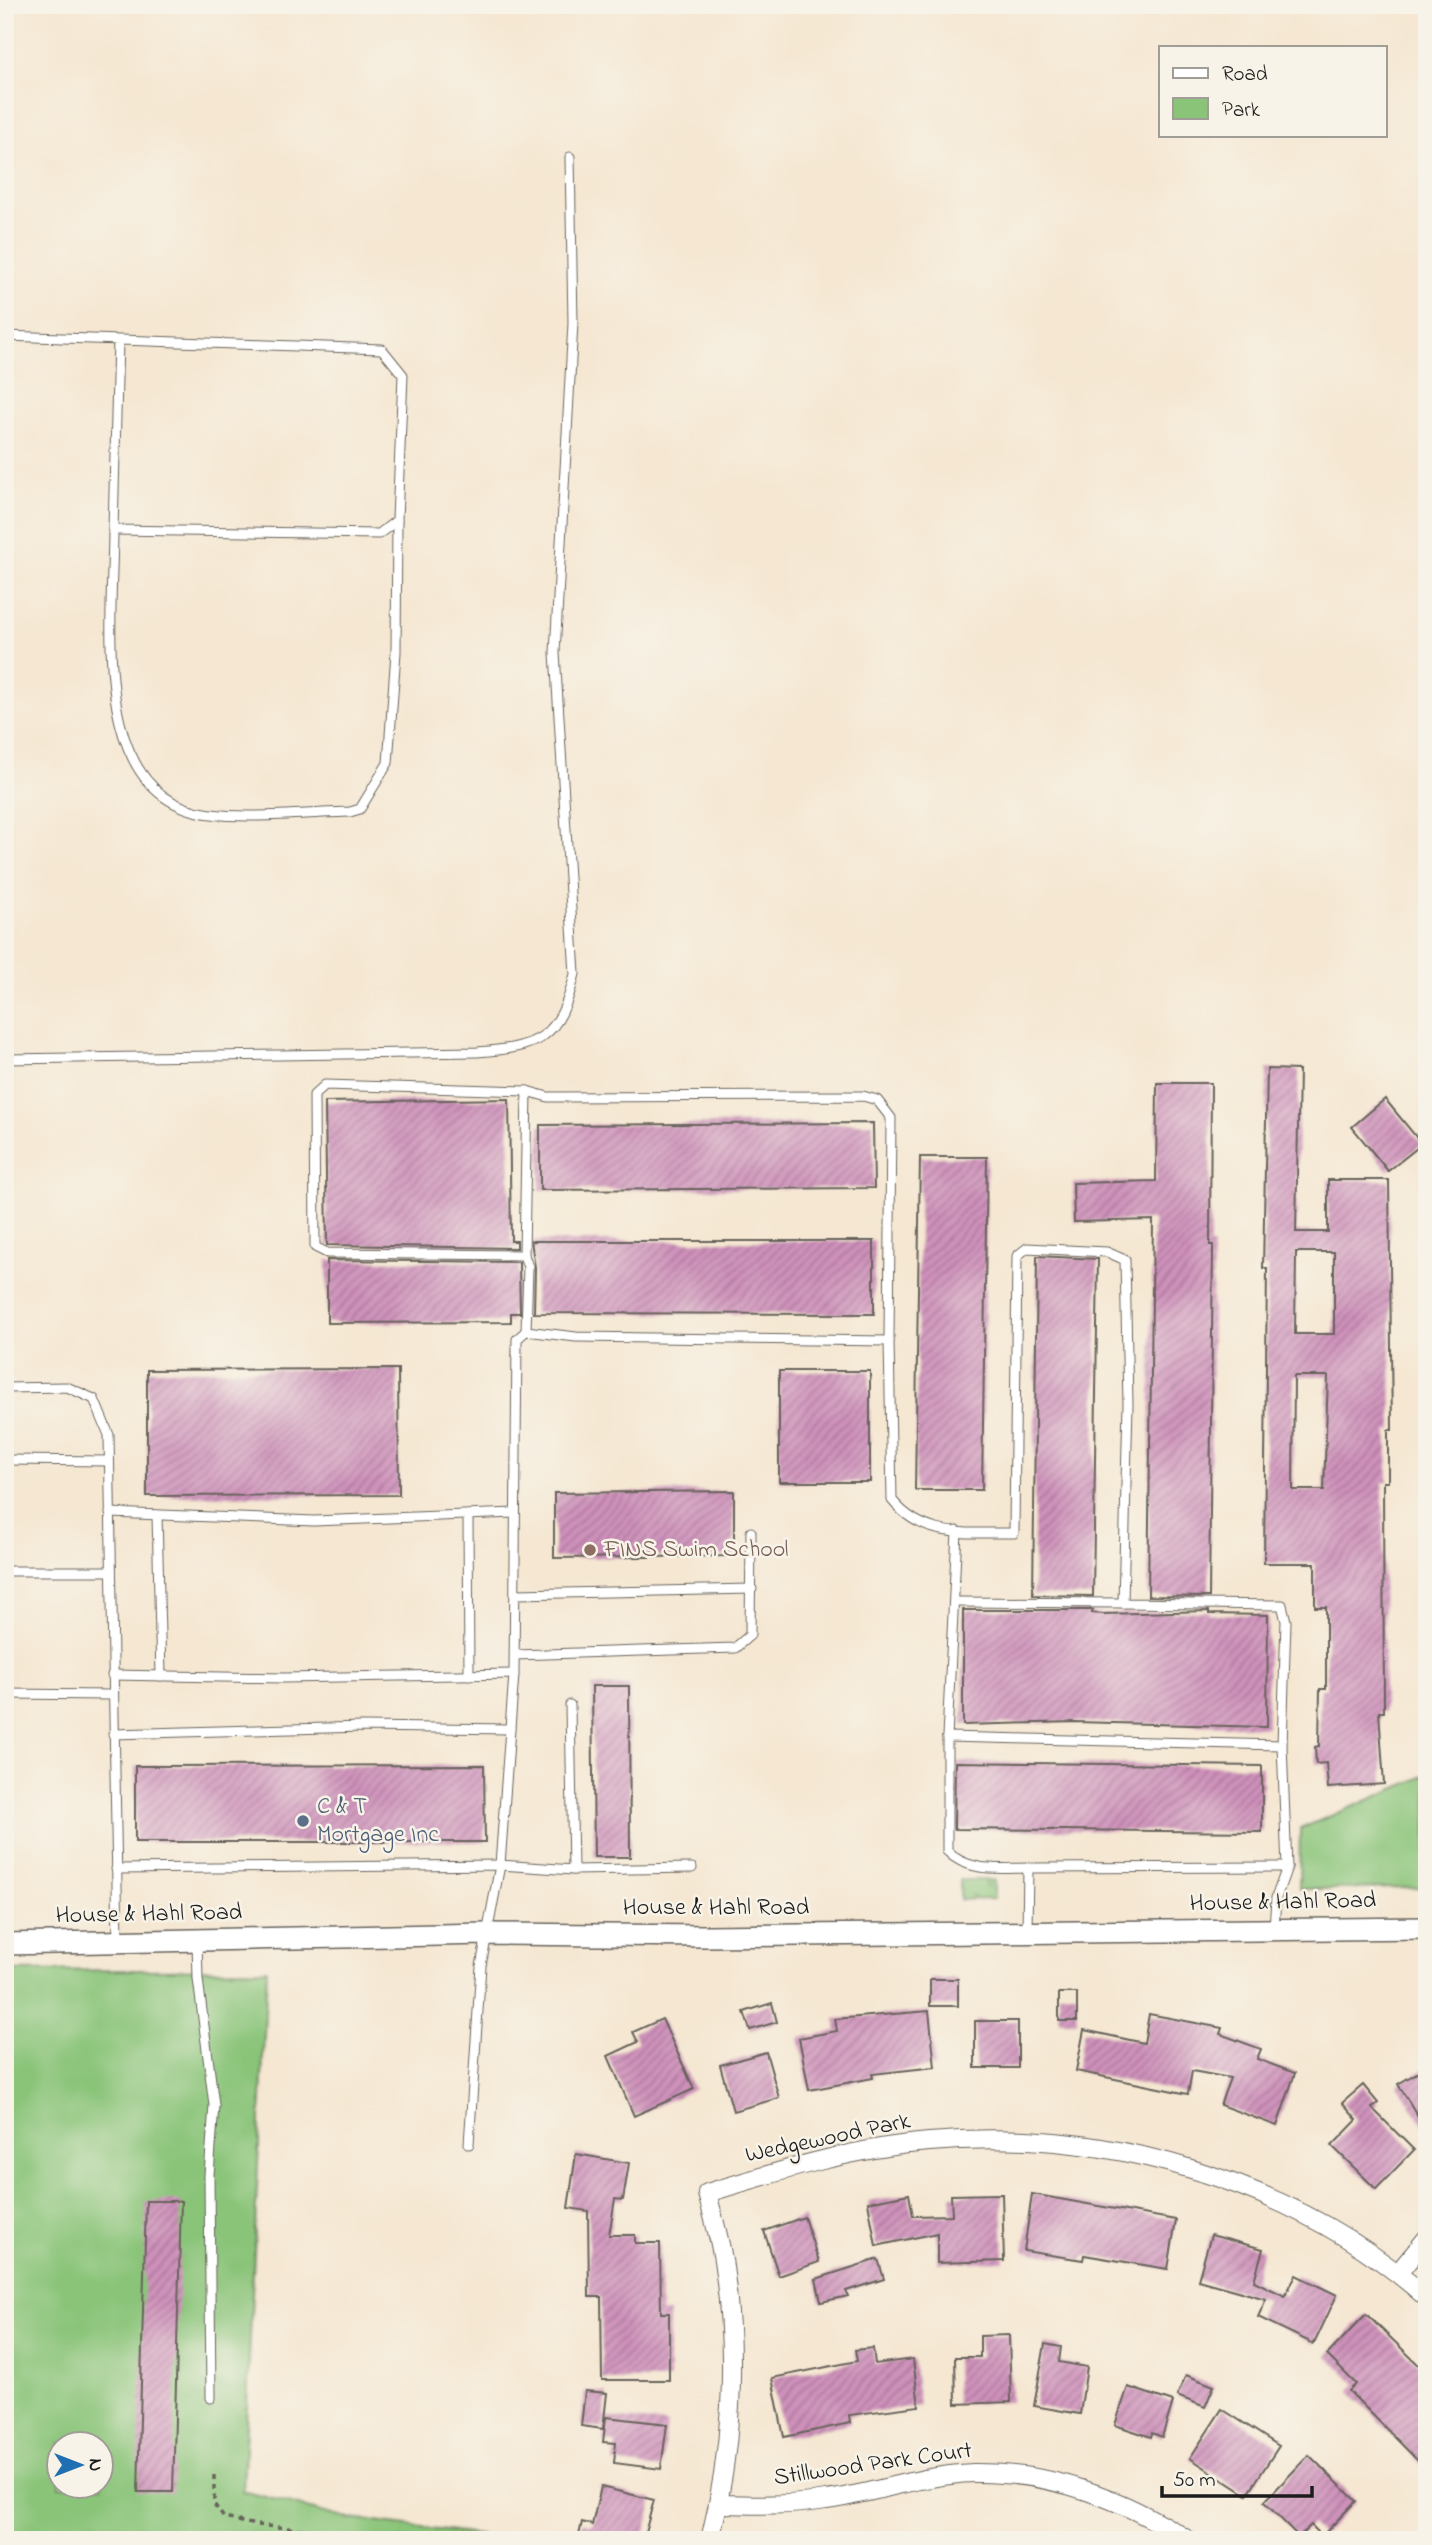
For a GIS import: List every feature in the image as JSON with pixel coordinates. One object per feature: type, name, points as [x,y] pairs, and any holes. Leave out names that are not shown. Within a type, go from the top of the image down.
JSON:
[{"type":"street","name":"House & Hahl Road","points":[[5,1944],[487,1934],[706,1936],[1427,1928]]},
{"type":"street","name":"Wedgewood Park","points":[[719,2504],[729,2425],[732,2345],[724,2265],[707,2193],[789,2168],[928,2141],[998,2139],[1065,2143],[1137,2154],[1198,2171],[1261,2195],[1328,2229],[1398,2273],[1427,2298]]},
{"type":"street","points":[[1398,2273],[1427,2238]]},
{"type":"street","name":"Stillwood Park Court","points":[[719,2504],[781,2505],[827,2500],[923,2478],[971,2473],[1019,2475],[1063,2482],[1106,2495],[1188,2540]]},
{"type":"street","points":[[710,2540],[719,2504]]},
{"type":"lane","points":[[5,1059],[477,1052],[521,1048],[544,1036],[566,1008],[575,974],[555,653],[573,323],[570,157]]},
{"type":"lane","points":[[5,336],[382,349],[403,374],[397,520],[396,652],[388,763],[360,809],[350,812],[210,814],[164,796],[141,776],[124,741],[113,699],[113,530],[118,340]]},
{"type":"lane","points":[[113,530],[379,534],[397,520]]},
{"type":"lane","points":[[524,1255],[327,1253],[315,1247],[314,1095],[325,1084],[527,1091],[548,1097],[850,1096],[877,1100],[891,1118],[892,1500],[903,1514],[922,1527],[1014,1533],[1017,1256],[1027,1248],[1107,1252],[1125,1259],[1128,1404],[1123,1603]]},
{"type":"lane","points":[[469,2144],[481,1966],[500,1865],[514,1674],[517,1339],[526,1331],[528,1266],[524,1255],[527,1091]]},
{"type":"lane","points":[[526,1331],[576,1337],[890,1341]]},
{"type":"lane","points":[[5,1388],[67,1387],[94,1399],[109,1435],[118,1942]]},
{"type":"lane","points":[[5,1460],[109,1461]]},
{"type":"lane","points":[[110,1513],[314,1521],[515,1513]]},
{"type":"lane","points":[[157,1515],[161,1676]]},
{"type":"lane","points":[[468,1515],[469,1675]]},
{"type":"lane","points":[[957,1531],[947,1737],[947,1851],[956,1860],[982,1868],[1287,1867]]},
{"type":"lane","points":[[515,1655],[735,1648],[750,1635],[751,1532]]},
{"type":"lane","points":[[5,1572],[111,1571]]},
{"type":"lane","points":[[516,1594],[752,1589]]},
{"type":"lane","points":[[955,1602],[1282,1605],[1286,1621],[1282,1745],[1287,1867],[1276,1898],[1274,1929]]},
{"type":"lane","points":[[112,1675],[514,1674]]},
{"type":"lane","points":[[5,1694],[112,1695]]},
{"type":"lane","points":[[570,1705],[573,1870]]},
{"type":"lane","points":[[113,1734],[363,1727],[510,1729]]},
{"type":"lane","points":[[947,1737],[1282,1745]]},
{"type":"lane","points":[[116,1869],[500,1865],[573,1870],[692,1868]]},
{"type":"lane","points":[[1027,1932],[1028,1868]]},
{"type":"lane","points":[[197,1941],[198,1979],[214,2105],[209,2175],[211,2398]]},
{"type":"path","points":[[214,2475],[214,2504],[224,2518],[256,2525],[318,2531],[338,2540]]},
{"type":"green space","points":[[1427,1775],[1427,1888],[1299,1889],[1300,1829]]},
{"type":"green space","points":[[960,1880],[994,1880],[994,1899],[960,1900]]},
{"type":"green space","points":[[267,1969],[243,2491],[344,2518],[517,2540],[5,2540],[5,1971]]},
{"type":"building","points":[[1267,1069],[1299,1070],[1296,1232],[1328,1232],[1328,1180],[1389,1180],[1392,1430],[1388,1430],[1388,1482],[1383,1482],[1384,1712],[1379,1712],[1384,1784],[1328,1788],[1326,1763],[1316,1764],[1315,1747],[1319,1746],[1320,1689],[1326,1689],[1326,1607],[1315,1607],[1315,1563],[1264,1563],[1267,1268],[1263,1268]],"holes":[[[1296,1252],[1334,1252],[1334,1334],[1295,1334]],[[1294,1376],[1328,1376],[1324,1490],[1293,1490]]]},
{"type":"building","points":[[1157,1083],[1211,1083],[1210,1245],[1213,1245],[1209,1597],[1148,1596],[1153,1220],[1074,1222],[1073,1183],[1156,1181]]},
{"type":"building","points":[[509,1099],[511,1241],[517,1241],[517,1248],[327,1245],[325,1102]]},
{"type":"building","points":[[1385,1099],[1422,1144],[1388,1171],[1352,1127]]},
{"type":"building","points":[[873,1123],[874,1188],[540,1190],[540,1125]]},
{"type":"building","points":[[920,1157],[987,1157],[982,1490],[915,1490]]},
{"type":"building","points":[[531,1241],[874,1241],[874,1314],[534,1313],[535,1267]]},
{"type":"building","points":[[1037,1256],[1098,1259],[1093,1596],[1033,1595]]},
{"type":"building","points":[[327,1260],[519,1262],[520,1313],[511,1313],[511,1322],[327,1323]]},
{"type":"building","points":[[398,1369],[399,1495],[147,1496],[147,1370]]},
{"type":"building","points":[[779,1371],[870,1371],[870,1482],[779,1482]]},
{"type":"building","points":[[734,1491],[734,1556],[554,1558],[554,1493]]},
{"type":"building","points":[[963,1610],[1093,1610],[1092,1613],[1103,1614],[1209,1611],[1209,1614],[1268,1615],[1267,1727],[1075,1722],[963,1725]]},
{"type":"building","points":[[592,1686],[629,1686],[630,1857],[594,1857]]},
{"type":"building","points":[[955,1762],[1262,1766],[1262,1832],[954,1829]]},
{"type":"building","points":[[484,1765],[485,1842],[135,1842],[135,1766]]},
{"type":"building","points":[[930,1979],[958,1979],[958,2006],[930,2006]]},
{"type":"building","points":[[1059,1993],[1077,1993],[1077,2021],[1059,2021]]},
{"type":"building","points":[[772,2003],[777,2022],[750,2030],[744,2012]]},
{"type":"building","points":[[929,2011],[935,2067],[872,2074],[873,2078],[809,2090],[799,2038],[837,2031],[835,2019]]},
{"type":"building","points":[[1149,2014],[1222,2028],[1220,2034],[1261,2049],[1257,2059],[1295,2073],[1277,2126],[1220,2105],[1230,2078],[1192,2071],[1188,2094],[1076,2071],[1084,2030],[1144,2043]]},
{"type":"building","points":[[662,2019],[694,2089],[634,2116],[608,2056],[638,2042],[633,2032]]},
{"type":"building","points":[[975,2021],[1018,2021],[1018,2068],[975,2068]]},
{"type":"building","points":[[766,2052],[779,2098],[733,2111],[720,2065]]},
{"type":"building","points":[[1427,2067],[1427,2131],[1398,2084]]},
{"type":"building","points":[[1363,2085],[1378,2103],[1372,2108],[1414,2150],[1376,2189],[1332,2146],[1357,2120],[1342,2103]]},
{"type":"building","points":[[576,2154],[629,2163],[623,2200],[615,2199],[609,2235],[635,2235],[635,2243],[660,2243],[661,2313],[669,2313],[669,2380],[602,2380],[601,2297],[589,2297],[588,2211],[568,2208]]},
{"type":"building","points":[[909,2194],[913,2216],[952,2215],[951,2195],[1002,2194],[1004,2261],[937,2263],[937,2233],[876,2246],[868,2202]]},
{"type":"building","points":[[1032,2194],[1176,2220],[1168,2269],[1084,2255],[1083,2260],[1024,2251]]},
{"type":"building","points":[[146,2201],[181,2201],[173,2492],[138,2492]]},
{"type":"building","points":[[804,2217],[819,2262],[779,2276],[764,2231]]},
{"type":"building","points":[[1211,2235],[1263,2249],[1254,2281],[1285,2296],[1296,2275],[1337,2295],[1314,2344],[1258,2317],[1266,2299],[1198,2280]]},
{"type":"building","points":[[878,2259],[884,2279],[846,2291],[848,2296],[821,2302],[816,2279]]},
{"type":"building","points":[[1366,2314],[1427,2373],[1427,2470],[1349,2391],[1356,2384],[1327,2355]]},
{"type":"building","points":[[1009,2335],[1011,2402],[956,2404],[955,2357],[980,2357],[980,2336]]},
{"type":"building","points":[[1045,2344],[1061,2347],[1059,2362],[1087,2367],[1080,2414],[1034,2406]]},
{"type":"building","points":[[873,2348],[875,2364],[913,2359],[919,2406],[849,2415],[850,2423],[784,2437],[772,2378],[857,2361],[855,2350]]},
{"type":"building","points":[[1186,2375],[1214,2386],[1205,2407],[1177,2396]]},
{"type":"building","points":[[1128,2387],[1173,2402],[1162,2437],[1152,2433],[1151,2437],[1115,2425]]},
{"type":"building","points":[[585,2391],[607,2393],[603,2429],[581,2426]]},
{"type":"building","points":[[1222,2409],[1279,2446],[1247,2495],[1190,2458]]},
{"type":"building","points":[[606,2417],[667,2424],[661,2469],[614,2463],[616,2443],[603,2442]]},
{"type":"building","points":[[1309,2455],[1356,2501],[1322,2536],[1311,2525],[1299,2537],[1264,2502]]},
{"type":"building","points":[[601,2487],[654,2500],[643,2540],[578,2540],[582,2522],[592,2525]]},
{"type":"place","name":"FINS Swim School","points":[[590,1550]]},
{"type":"place","name":"C & T Mortgage Inc","points":[[303,1821]]}]
